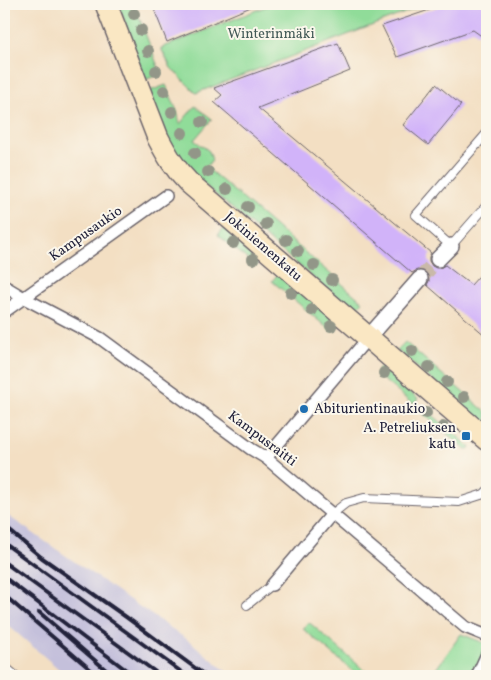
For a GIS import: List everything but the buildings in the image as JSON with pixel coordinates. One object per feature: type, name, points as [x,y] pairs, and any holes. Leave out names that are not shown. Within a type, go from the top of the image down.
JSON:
[{"type":"main road","name":"Jokiniemenkatu","points":[[106,4],[158,138],[176,170],[487,440]]},
{"type":"street","name":"Kampusaukio","points":[[4,312],[166,196]]},
{"type":"street","points":[[438,259],[451,246]]},
{"type":"street","points":[[266,458],[420,279]]},
{"type":"street","name":"Kampusraitti","points":[[4,286],[100,338],[266,458],[465,627],[487,636]]},
{"type":"street","points":[[272,585],[332,514]]},
{"type":"street","points":[[477,676],[487,654]]},
{"type":"lane","points":[[487,133],[416,216],[451,246],[487,205]]},
{"type":"lane","points":[[332,514],[346,503],[364,498],[459,502],[484,494],[487,491]]},
{"type":"lane","points":[[247,605],[272,585]]},
{"type":"lane","points":[[4,666],[16,676]]},
{"type":"shaded area","points":[[4,513],[192,643],[232,676],[67,676],[4,622]]},
{"type":"green space","points":[[118,4],[134,4],[160,74],[145,80]]},
{"type":"green space","name":"Winterinmäki","points":[[272,4],[428,4],[196,93],[171,68],[161,48]]},
{"type":"green space","points":[[166,85],[177,111],[180,124],[195,106],[212,119],[194,140],[209,151],[212,160],[206,167],[363,302],[353,312],[186,169],[173,151],[147,92]]},
{"type":"green space","points":[[223,229],[230,229],[262,256],[256,266],[218,235]]},
{"type":"green space","points":[[283,274],[340,323],[332,332],[272,281],[277,275]]},
{"type":"green space","points":[[405,342],[487,413],[487,428],[397,350]]},
{"type":"green space","points":[[380,367],[418,399],[415,403],[411,403],[380,377],[377,370]]},
{"type":"green space","points":[[421,405],[470,447],[469,449],[465,449],[420,411]]},
{"type":"green space","points":[[308,623],[371,676],[359,676],[303,629]]},
{"type":"green space","points":[[461,634],[487,644],[487,676],[431,676]]},
{"type":"tunnel","points":[[420,279],[438,259]]},
{"type":"railway","points":[[4,526],[41,557],[206,676]]},
{"type":"railway","points":[[4,543],[187,676]]},
{"type":"railway","points":[[4,562],[161,676]]},
{"type":"railway","points":[[4,577],[134,676]]},
{"type":"railway","points":[[4,595],[98,676]]},
{"type":"railway","points":[[39,612],[113,676]]},
{"type":"place","name":"Abiturientinaukio","points":[[304,409]]},
{"type":"place","name":"A. Petreliuksen katu","points":[[466,436]]}]
